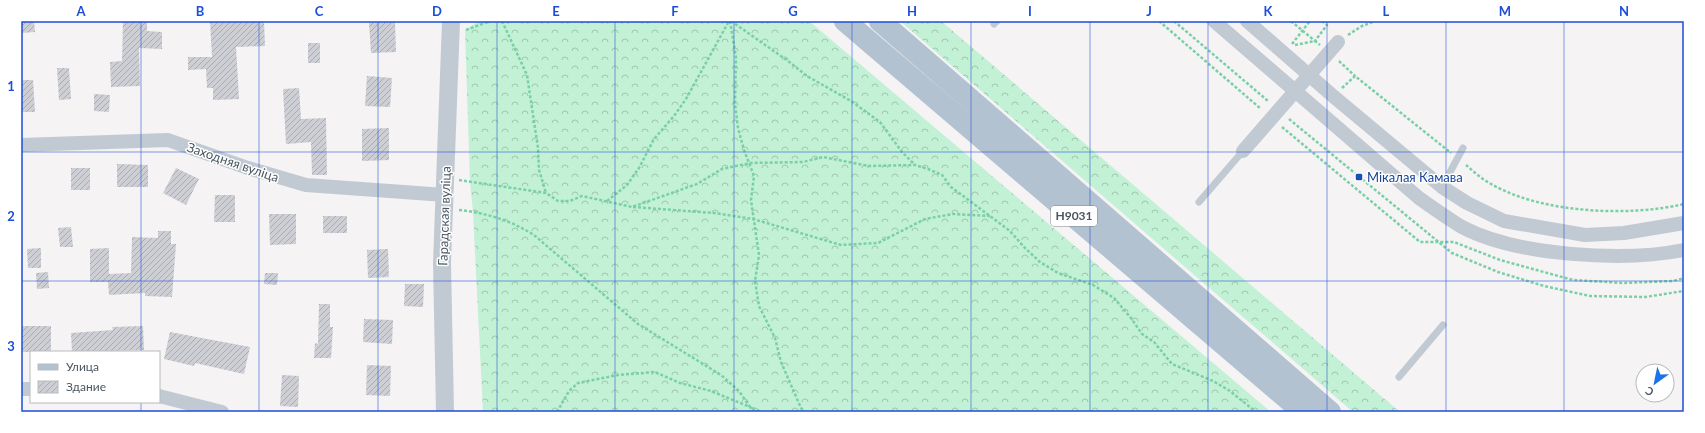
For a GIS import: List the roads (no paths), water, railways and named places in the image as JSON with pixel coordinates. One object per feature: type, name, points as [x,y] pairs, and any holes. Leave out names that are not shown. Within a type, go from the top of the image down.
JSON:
[{"type":"main road","name":"Н9031","points":[[845,21],[1303,412]]},
{"type":"main road","name":"Н9031","points":[[880,21],[1330,412]]},
{"type":"street","points":[[1214,21],[1419,198],[1440,213],[1464,227],[1504,242],[1560,253],[1617,256],[1684,250]]},
{"type":"street","points":[[1247,21],[1442,187],[1467,203],[1504,221],[1585,235],[1624,233],[1684,223]]},
{"type":"street","name":"Гарадская вуліца","points":[[445,412],[442,262],[450,27]]},
{"type":"street","points":[[1243,151],[1338,42]]},
{"type":"street","name":"Заходняя вуліца","points":[[21,145],[168,140],[248,168],[306,185],[445,194]]},
{"type":"street","points":[[160,396],[222,412]]},
{"type":"lane","points":[[1442,187],[1463,148]]},
{"type":"lane","points":[[1199,202],[1243,151]]},
{"type":"lane","points":[[1399,377],[1442,325]]},
{"type":"place","name":"Мікалая Камава","points":[[1359,177]]}]
